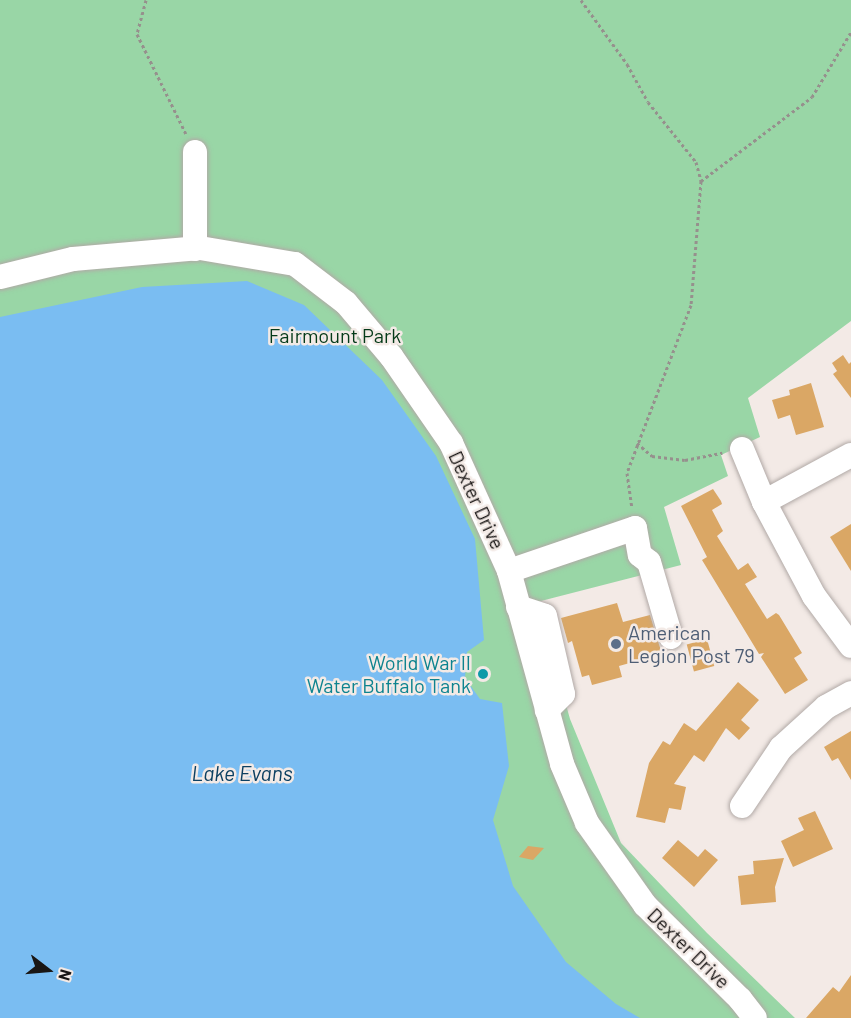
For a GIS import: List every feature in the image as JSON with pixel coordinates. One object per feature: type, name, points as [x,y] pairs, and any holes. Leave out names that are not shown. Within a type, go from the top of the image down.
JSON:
[{"type":"street","points":[[195,152],[195,249]]},
{"type":"street","name":"Dexter Drive","points":[[0,277],[73,259],[195,249],[295,264],[346,303],[391,356],[451,443],[509,571],[562,764],[587,823],[645,905],[740,999],[755,1018]]},
{"type":"street","points":[[742,449],[764,502],[814,596],[851,646]]},
{"type":"street","points":[[764,502],[851,454]]},
{"type":"street","points":[[509,571],[635,528],[640,555],[649,562],[672,637]]},
{"type":"street","points":[[742,806],[781,748],[826,707],[851,693]]},
{"type":"path","points":[[146,0],[137,34],[167,100],[195,152]]},
{"type":"path","points":[[582,0],[627,64],[648,102],[696,162],[701,181],[691,305],[627,473],[635,528]]},
{"type":"path","points":[[701,181],[812,97],[851,32]]},
{"type":"path","points":[[637,443],[652,456],[685,460],[742,449]]},
{"type":"green space","name":"Fairmount Park","points":[[0,0],[851,0],[851,321],[748,398],[760,437],[721,455],[728,476],[664,507],[681,565],[537,602],[570,719],[621,843],[707,933],[795,1018],[0,1018]]},
{"type":"water","name":"Lake Evans","points":[[247,281],[304,305],[382,380],[436,456],[475,539],[484,640],[467,652],[465,678],[480,699],[502,703],[509,766],[493,820],[513,886],[566,962],[616,1004],[640,1018],[0,1018],[0,317],[142,287]]},
{"type":"building","points":[[843,355],[849,364],[851,362],[851,398],[833,374],[837,371],[832,363]]},
{"type":"building","points":[[811,383],[824,427],[796,435],[790,415],[778,419],[772,400],[790,395],[789,390]]},
{"type":"building","points":[[713,489],[722,504],[712,510],[723,531],[717,536],[738,570],[748,563],[757,577],[745,584],[767,619],[776,613],[779,615],[802,653],[794,658],[808,680],[785,694],[761,657],[764,653],[759,654],[702,560],[707,557],[681,506]]},
{"type":"building","points":[[851,524],[851,571],[830,537]]},
{"type":"building","name":"American Legion Post 79","points":[[617,603],[623,622],[650,615],[662,654],[619,666],[622,677],[592,685],[589,675],[582,677],[572,641],[568,643],[561,618]]},
{"type":"building","points":[[707,639],[714,666],[694,671],[687,644]]},
{"type":"building","points":[[738,682],[759,700],[741,720],[750,728],[739,740],[726,728],[704,762],[694,755],[674,784],[686,787],[681,810],[669,808],[665,823],[636,817],[649,763],[663,741],[670,745],[684,723],[696,731]]},
{"type":"building","points":[[851,731],[851,780],[838,758],[832,761],[824,747]]},
{"type":"building","points":[[815,811],[833,849],[793,867],[781,841],[804,830],[798,818]]},
{"type":"building","points":[[678,840],[698,857],[705,849],[718,860],[694,887],[662,858]]},
{"type":"building","points":[[528,846],[544,848],[533,860],[519,857]]},
{"type":"building","points":[[784,858],[775,887],[776,902],[741,905],[738,876],[754,874],[753,861]]},
{"type":"building","points":[[851,975],[851,1018],[806,1018],[833,987],[839,992]]},
{"type":"place","name":"American Legion Post 79","points":[[616,644]]},
{"type":"place","name":"World War II Water Buffalo Tank","points":[[483,674]]}]
